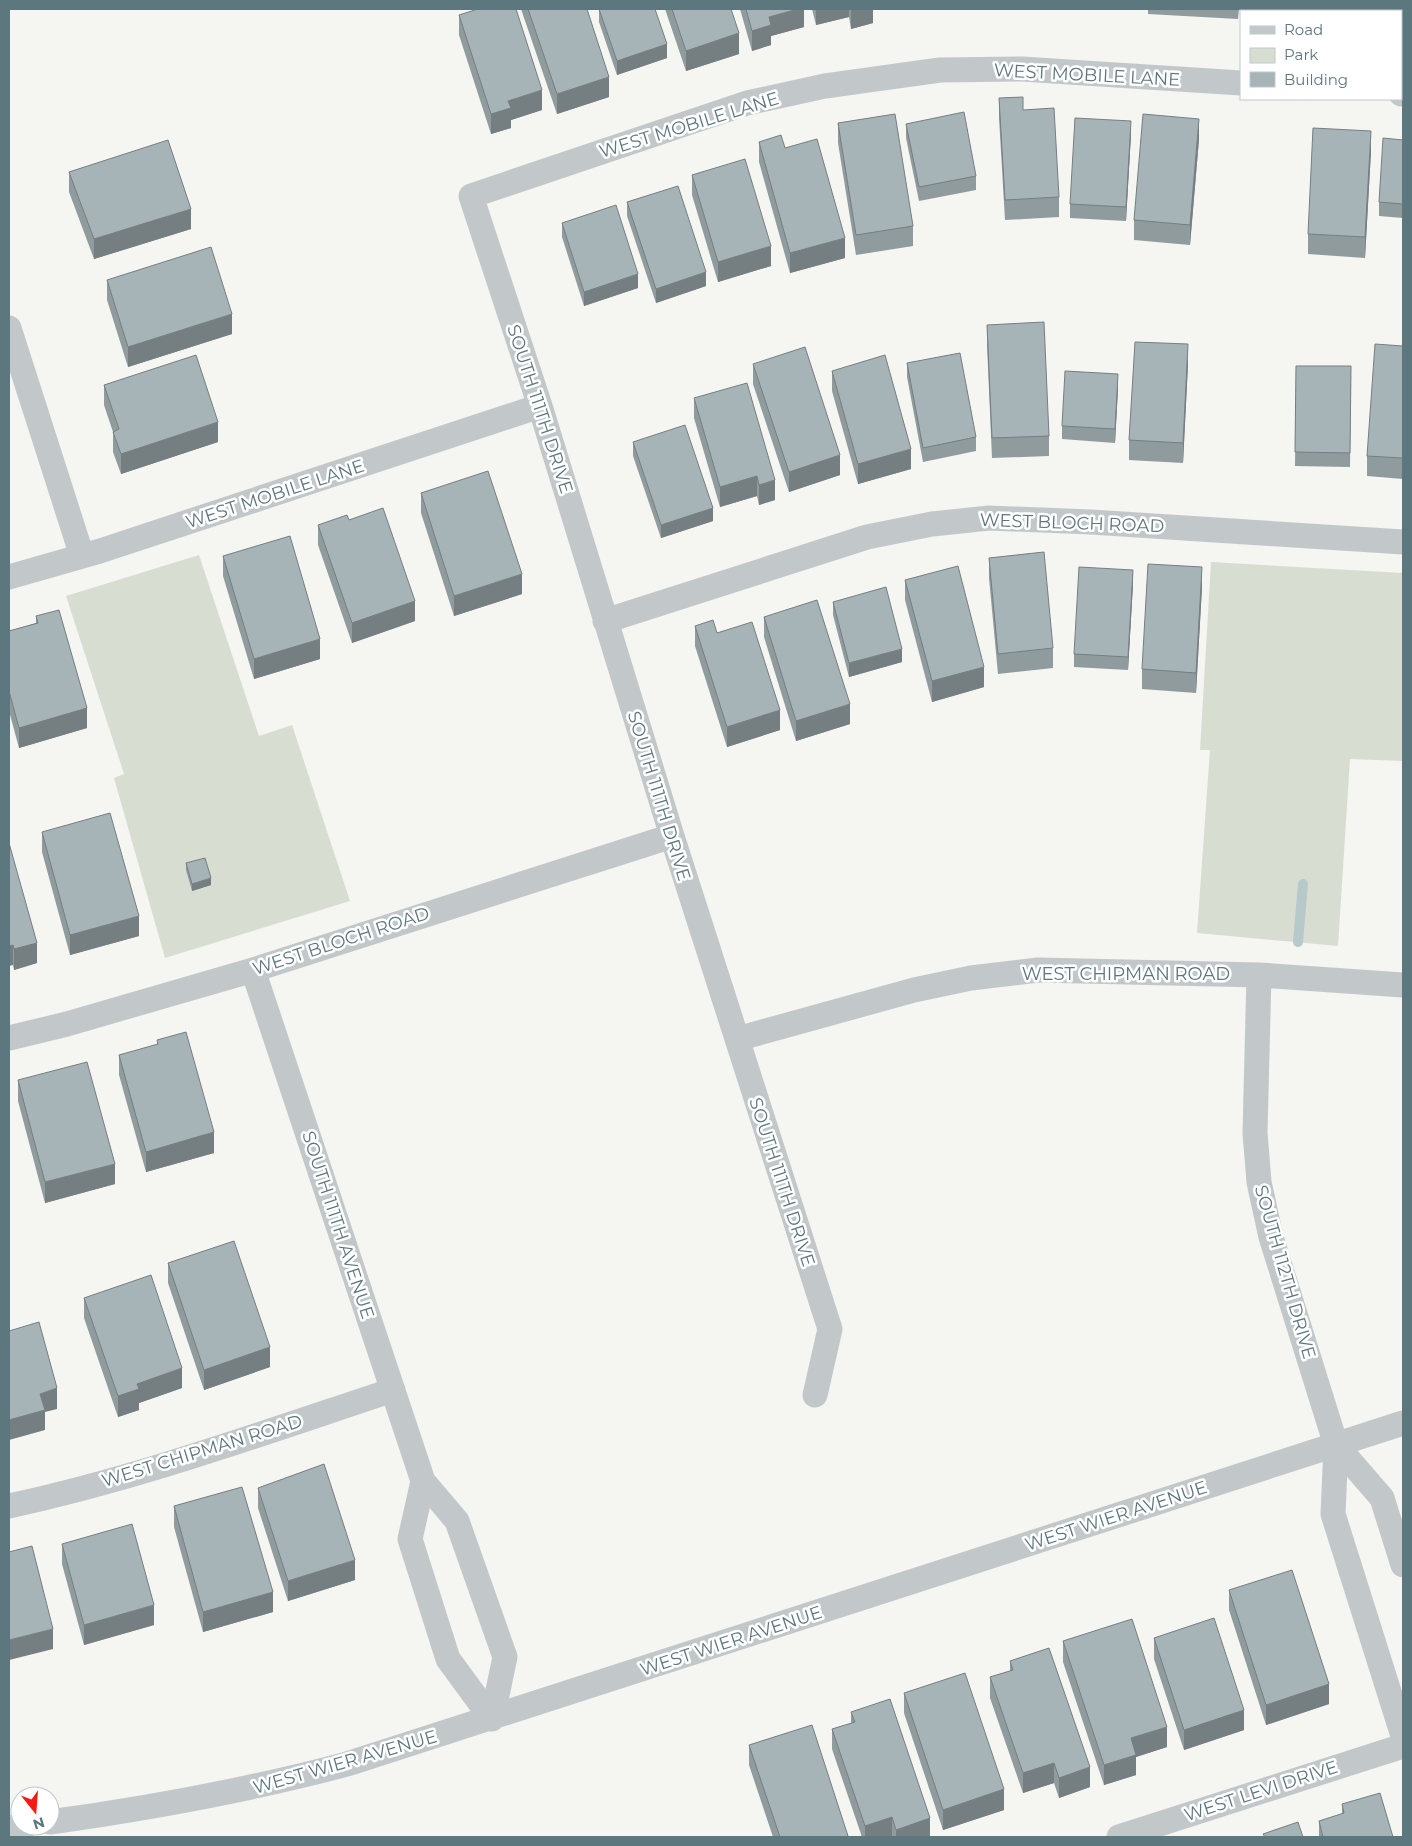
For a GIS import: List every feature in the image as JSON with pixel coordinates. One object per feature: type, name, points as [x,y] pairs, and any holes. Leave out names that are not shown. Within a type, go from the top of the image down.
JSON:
[{"type":"street","name":"WEST MOBILE LANE","points":[[471,196],[747,103],[825,86],[940,70],[1013,69],[1240,83]]},
{"type":"street","name":"SOUTH 111TH DRIVE","points":[[471,196],[540,406],[672,836],[830,1329],[815,1396]]},
{"type":"street","points":[[9,328],[82,556]]},
{"type":"street","name":"WEST MOBILE LANE","points":[[9,577],[82,556],[540,406]]},
{"type":"street","name":"WEST BLOCH ROAD","points":[[605,621],[867,537],[932,524],[988,518],[1091,522],[1403,542]]},
{"type":"street","name":"WEST BLOCH ROAD","points":[[9,1038],[67,1024],[252,970],[672,836]]},
{"type":"street","name":"SOUTH 111TH AVENUE","points":[[252,970],[423,1481],[457,1521],[506,1657],[492,1719]]},
{"type":"street","name":"WEST CHIPMAN ROAD","points":[[737,1039],[914,990],[971,978],[1038,970],[1259,975],[1403,985]]},
{"type":"street","name":"SOUTH 112TH DRIVE","points":[[1259,975],[1255,1133],[1259,1182],[1271,1237],[1336,1445],[1333,1514],[1403,1736]]},
{"type":"street","name":"WEST CHIPMAN ROAD","points":[[9,1506],[58,1496],[182,1460],[393,1390]]},
{"type":"street","name":"WEST WIER AVENUE","points":[[60,1820],[183,1802],[262,1786],[348,1764],[1403,1423]]},
{"type":"street","name":"SOUTH 112TH DRIVE","points":[[1336,1445],[1382,1498],[1403,1565]]},
{"type":"street","points":[[423,1481],[410,1539],[448,1659],[492,1719]]},
{"type":"street","name":"WEST LEVI DRIVE","points":[[1119,1837],[1403,1746]]},
{"type":"green space","points":[[199,555],[259,736],[292,725],[350,901],[165,958],[114,778],[124,774],[66,596]]},
{"type":"green space","points":[[1211,562],[1403,573],[1403,761],[1350,759],[1338,946],[1197,933],[1210,750],[1200,750]]},
{"type":"building","points":[[478,9],[516,9],[542,90],[508,101],[511,108],[491,114],[459,15]]},
{"type":"building","points":[[528,9],[587,9],[609,77],[557,94]]},
{"type":"building","points":[[599,9],[655,9],[667,44],[617,61]]},
{"type":"building","points":[[672,9],[731,9],[739,33],[686,51]]},
{"type":"building","points":[[746,9],[798,9],[769,17],[771,25],[752,31]]},
{"type":"building","points":[[1023,97],[1023,110],[1054,108],[1059,197],[1005,200],[999,98]]},
{"type":"building","points":[[964,112],[976,176],[919,187],[906,124]]},
{"type":"building","points":[[895,114],[913,226],[856,235],[838,123]]},
{"type":"building","points":[[1143,114],[1199,119],[1190,225],[1134,220]]},
{"type":"building","points":[[1075,118],[1131,121],[1126,207],[1070,204]]},
{"type":"building","points":[[1313,128],[1371,131],[1365,237],[1308,234]]},
{"type":"building","points":[[781,135],[785,148],[817,139],[845,238],[790,253],[759,142]]},
{"type":"building","points":[[1383,138],[1403,140],[1403,204],[1379,202]]},
{"type":"building","points":[[168,140],[191,209],[94,239],[69,172]]},
{"type":"building","points":[[745,159],[771,246],[718,262],[692,175]]},
{"type":"building","points":[[678,186],[706,272],[656,289],[627,202]]},
{"type":"building","points":[[616,205],[638,274],[584,292],[562,223]]},
{"type":"building","points":[[211,247],[232,314],[128,347],[107,280]]},
{"type":"building","points":[[1044,322],[1049,436],[992,438],[987,325]]},
{"type":"building","points":[[1135,342],[1188,344],[1183,443],[1129,440]]},
{"type":"building","points":[[1375,344],[1403,346],[1403,458],[1367,456]]},
{"type":"building","points":[[805,347],[840,455],[789,472],[753,364]]},
{"type":"building","points":[[960,353],[976,437],[923,448],[907,363]]},
{"type":"building","points":[[196,355],[218,422],[121,454],[113,432],[119,429],[104,385]]},
{"type":"building","points":[[885,355],[911,449],[858,464],[832,371]]},
{"type":"building","points":[[1296,366],[1351,366],[1350,453],[1295,452]]},
{"type":"building","points":[[1065,371],[1118,374],[1115,429],[1062,426]]},
{"type":"building","points":[[747,383],[775,480],[759,485],[757,476],[720,487],[694,398]]},
{"type":"building","points":[[685,425],[713,508],[661,525],[633,442]]},
{"type":"building","points":[[488,471],[522,574],[454,596],[421,493]]},
{"type":"building","points":[[383,508],[415,601],[352,623],[318,525],[347,515],[349,520]]},
{"type":"building","points":[[290,536],[320,639],[254,659],[223,556]]},
{"type":"building","points":[[1044,552],[1053,648],[998,654],[989,558]]},
{"type":"building","points":[[1148,564],[1202,567],[1196,673],[1142,669]]},
{"type":"building","points":[[958,566],[984,667],[932,681],[905,580]]},
{"type":"building","points":[[1079,567],[1133,570],[1128,657],[1074,654]]},
{"type":"building","points":[[886,587],[902,649],[849,663],[833,602]]},
{"type":"building","points":[[817,600],[850,704],[796,721],[764,617]]},
{"type":"building","points":[[59,610],[87,708],[19,728],[9,691],[9,631],[38,623],[36,616]]},
{"type":"building","points":[[713,620],[717,633],[752,622],[780,710],[727,727],[695,626]]},
{"type":"building","points":[[110,813],[139,916],[70,935],[42,832]]},
{"type":"building","points":[[9,843],[37,943],[14,949],[13,945],[9,946]]},
{"type":"building","points":[[205,858],[211,878],[192,884],[186,863]]},
{"type":"building","points":[[186,1032],[214,1132],[146,1152],[119,1055],[158,1044],[157,1040]]},
{"type":"building","points":[[87,1062],[115,1164],[45,1182],[18,1080]]},
{"type":"building","points":[[234,1241],[270,1347],[204,1370],[168,1263]]},
{"type":"building","points":[[151,1275],[182,1368],[137,1384],[139,1389],[118,1396],[84,1298]]},
{"type":"building","points":[[39,1322],[57,1388],[40,1394],[45,1410],[9,1420],[9,1331]]},
{"type":"building","points":[[324,1464],[355,1560],[288,1581],[258,1488]]},
{"type":"building","points":[[242,1487],[273,1592],[203,1612],[174,1506]]},
{"type":"building","points":[[132,1524],[154,1605],[84,1625],[62,1544]]},
{"type":"building","points":[[32,1546],[53,1629],[9,1640],[9,1552]]},
{"type":"building","points":[[1292,1570],[1329,1684],[1266,1705],[1229,1590]]},
{"type":"building","points":[[1214,1618],[1244,1710],[1184,1730],[1154,1638]]},
{"type":"building","points":[[1132,1619],[1167,1727],[1131,1738],[1136,1755],[1104,1765],[1063,1641]]},
{"type":"building","points":[[1049,1648],[1090,1767],[1059,1778],[1054,1763],[1023,1773],[990,1677],[1013,1670],[1010,1661]]},
{"type":"building","points":[[965,1673],[1004,1789],[943,1810],[904,1693]]},
{"type":"building","points":[[890,1699],[930,1818],[896,1830],[892,1817],[865,1826],[832,1729],[855,1722],[851,1712]]},
{"type":"building","points":[[812,1725],[848,1836],[780,1837],[749,1745]]},
{"type":"building","points":[[1380,1793],[1393,1837],[1323,1837],[1319,1821],[1344,1813],[1342,1804]]},
{"type":"building","points":[[1298,1822],[1303,1837],[1265,1837],[1263,1834]]},
{"type":"waterway","points":[[1298,942],[1303,884]]}]
